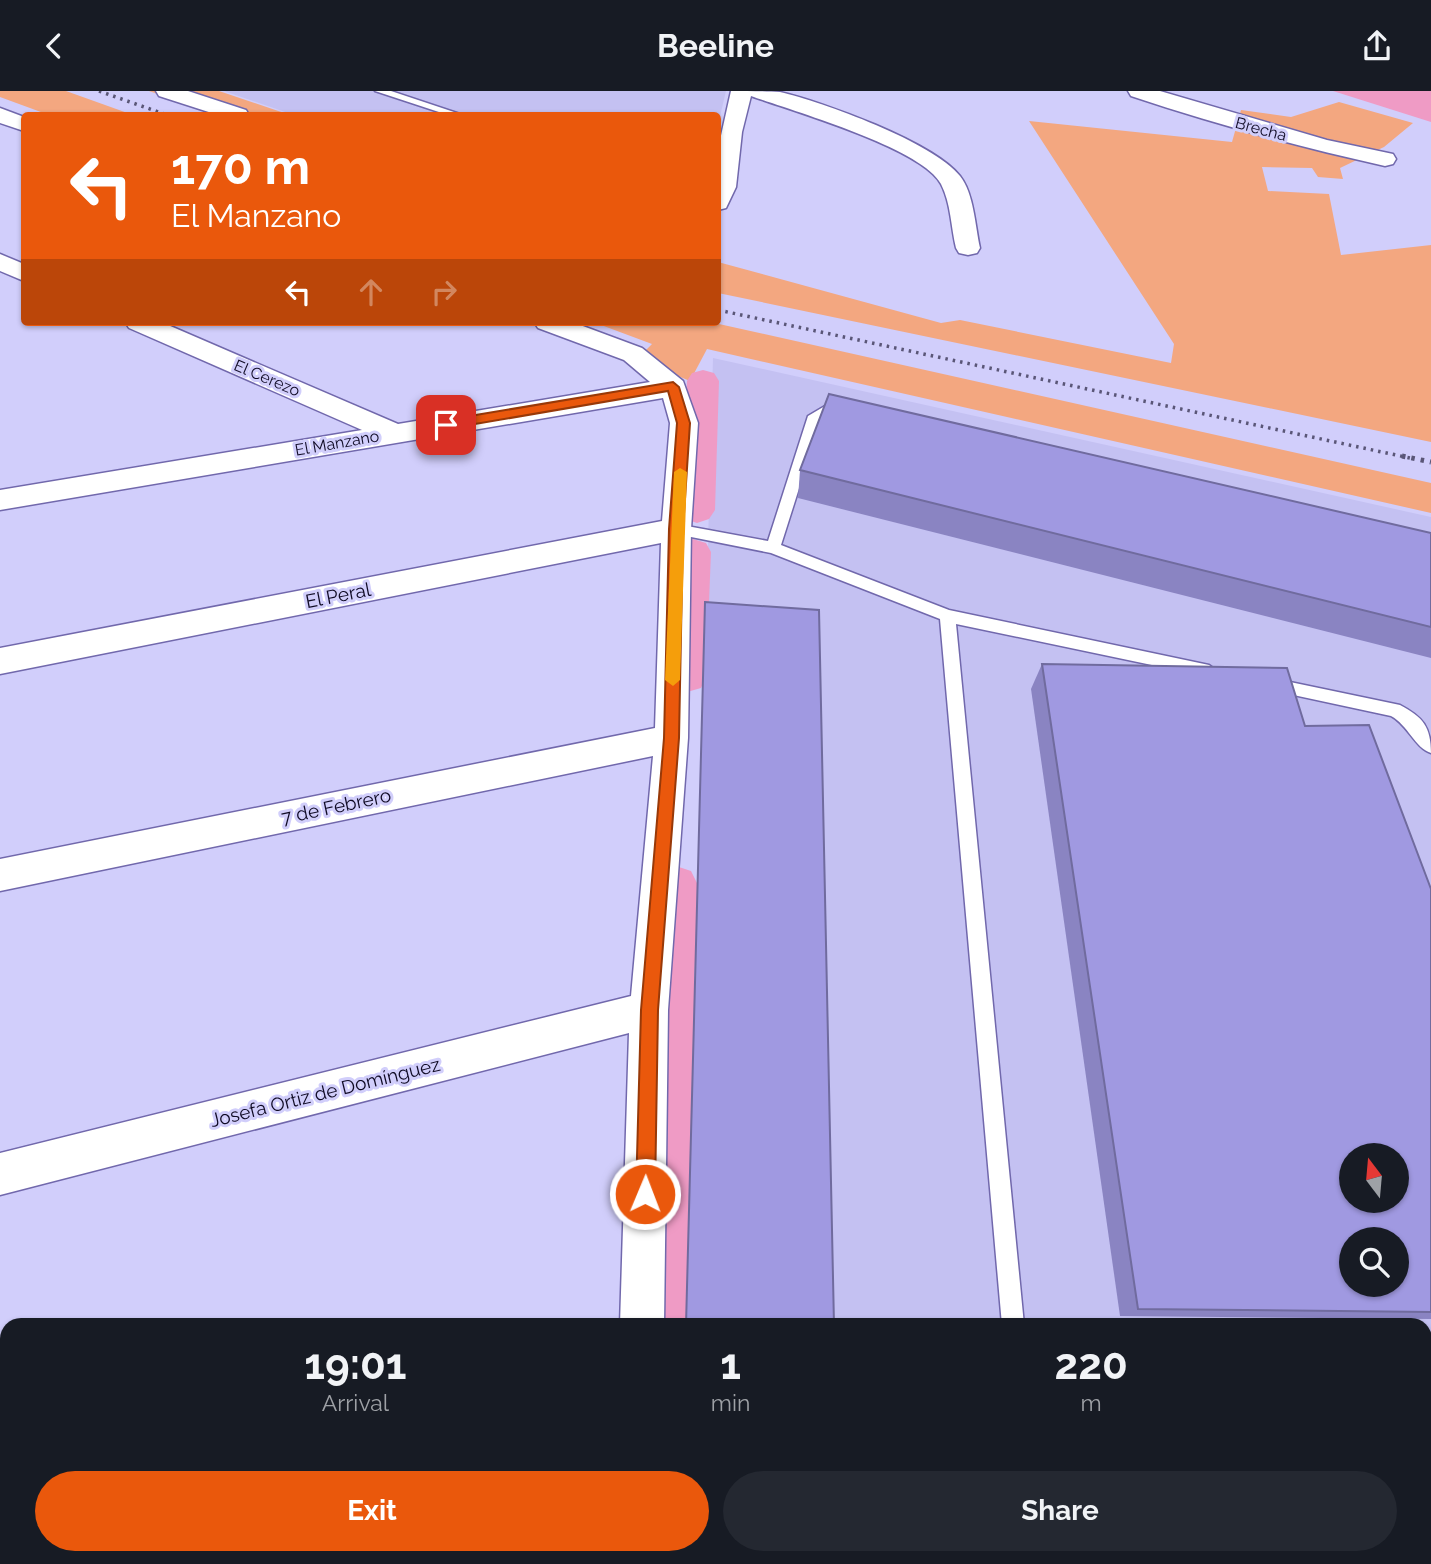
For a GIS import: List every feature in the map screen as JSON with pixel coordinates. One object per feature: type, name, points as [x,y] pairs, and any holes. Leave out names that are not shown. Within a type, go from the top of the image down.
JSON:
[{"type":"street","points":[[167,91],[229,112]]},
{"type":"street","points":[[721,196],[731,132],[743,91]]},
{"type":"street","points":[[757,91],[896,142],[935,162],[952,181],[968,248]]},
{"type":"street","name":"Brecha","points":[[1139,91],[1202,112],[1324,146],[1385,159]]},
{"type":"street","points":[[0,115],[21,123]]},
{"type":"street","points":[[0,263],[21,272]]},
{"type":"street","name":"El Cerezo","points":[[147,326],[395,433]]},
{"type":"street","points":[[558,326],[633,354],[673,387],[684,423],[676,529],[671,738],[649,1010],[642,1318]]},
{"type":"street","name":"El Manzano","points":[[0,500],[673,387]]},
{"type":"street","name":"El Peral","points":[[0,661],[676,529]]},
{"type":"street","name":"7 de Febrero","points":[[0,875],[671,738]]},
{"type":"street","name":"Josefa Ortiz de Domínguez","points":[[0,1174],[649,1010]]},
{"type":"lane","points":[[380,91],[448,112]]},
{"type":"lane","points":[[773,548],[815,416],[830,408],[858,414]]},
{"type":"lane","points":[[676,529],[773,548],[947,615],[1232,676]]},
{"type":"lane","points":[[947,615],[1012,1318]]},
{"type":"lane","points":[[1259,682],[1394,710],[1408,717],[1431,746]]},
{"type":"shaded area","points":[[0,91],[66,91],[125,112],[41,112],[0,97]]},
{"type":"shaded area","points":[[149,91],[219,91],[281,112],[208,112]]},
{"type":"shaded area","points":[[224,91],[726,91],[721,112],[285,112]]},
{"type":"shaded area","points":[[1333,91],[1431,91],[1431,122]]},
{"type":"shaded area","points":[[1339,102],[1413,123],[1384,147],[1340,168],[1343,179],[1318,177],[1312,168],[1262,167],[1268,191],[1329,194],[1341,255],[1431,245],[1431,442],[721,294],[721,263],[941,323],[960,320],[1171,363],[1174,344],[1029,121],[1232,142],[1241,110],[1291,117]]},
{"type":"shaded area","points":[[721,324],[1431,483],[1431,513],[707,349],[690,381],[637,359],[652,344],[604,326]]},
{"type":"shaded area","points":[[713,358],[1431,517],[1431,1318],[687,1318]]},
{"type":"building","points":[[829,394],[1431,533],[1431,627],[800,470]]},
{"type":"building","points":[[705,602],[819,610],[834,1318],[686,1318]]},
{"type":"building","points":[[1042,664],[1287,668],[1305,726],[1369,725],[1431,889],[1431,1312],[1138,1309]]},
{"type":"waterway","points":[[697,510],[703,381]]},
{"type":"waterway","points":[[687,677],[693,552]]},
{"type":"waterway","points":[[669,1318],[671,986],[676,885]]},
{"type":"railway","points":[[99,91],[158,112]]},
{"type":"railway","points":[[721,311],[1410,458]]},
{"type":"railway","points":[[1402,456],[1431,462]]},
{"type":"slow traffic","points":[[673,680],[680,472]]},
{"type":"route","points":[[446,425],[673,387],[684,423],[676,529],[671,738],[649,1010],[645,1194]]}]
